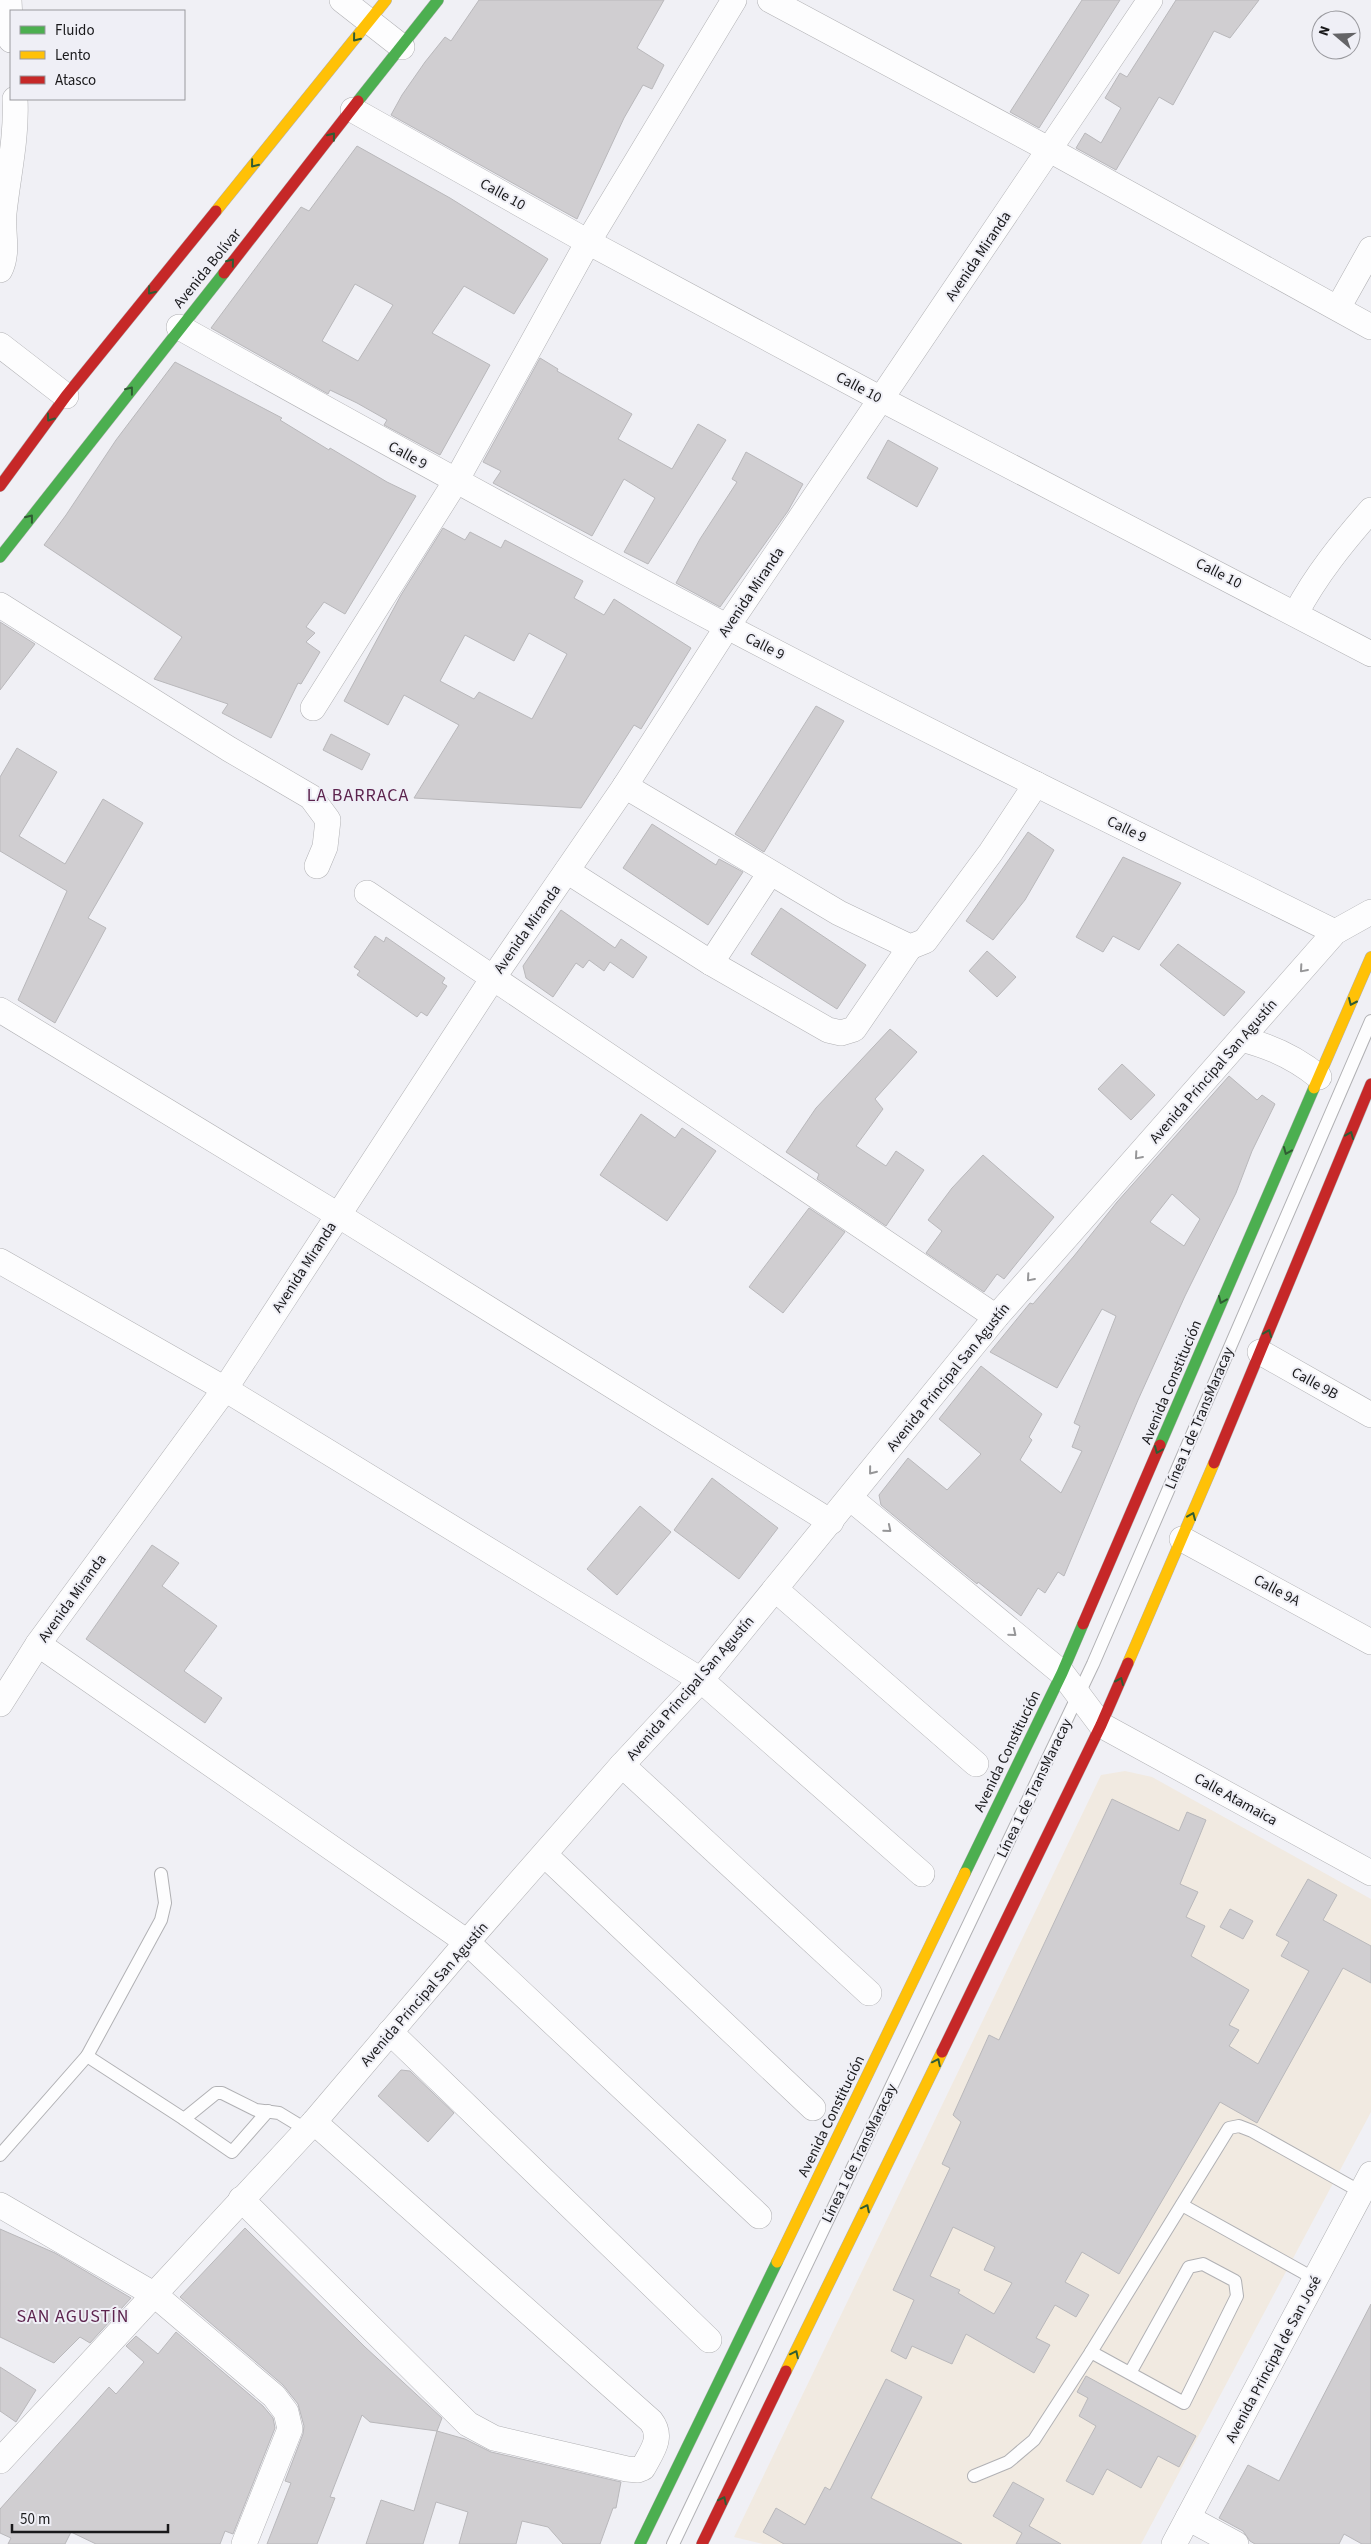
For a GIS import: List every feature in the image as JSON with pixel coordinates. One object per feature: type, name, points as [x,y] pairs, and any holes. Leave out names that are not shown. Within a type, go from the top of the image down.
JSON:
[{"type":"street","points":[[9,0],[10,20]]},
{"type":"street","points":[[342,0],[402,47]]},
{"type":"street","name":"Avenida Bolívar","points":[[0,486],[66,396],[386,0]]},
{"type":"street","name":"Avenida Bolívar","points":[[0,556],[438,0]]},
{"type":"street","points":[[314,708],[456,481],[588,242],[734,0]]},
{"type":"street","points":[[770,0],[1050,150],[1371,327]]},
{"type":"street","name":"Avenida Miranda","points":[[0,1704],[38,1644],[226,1389],[492,978],[625,786],[728,627],[1150,0]]},
{"type":"street","points":[[0,270],[4,263],[4,216],[16,126],[15,100]]},
{"type":"street","name":"Calle 10","points":[[353,110],[588,242],[881,399],[1296,612],[1371,654]]},
{"type":"street","points":[[1338,308],[1371,249]]},
{"type":"street","name":"Calle 9","points":[[179,327],[456,481],[728,627],[1036,784],[1335,932]]},
{"type":"street","points":[[0,345],[66,396]]},
{"type":"street","points":[[1296,612],[1306,593],[1344,541],[1371,510]]},
{"type":"street","points":[[0,605],[228,749],[311,797],[328,820],[325,847],[316,866]]},
{"type":"street","points":[[567,871],[711,963],[828,1030],[841,1033],[854,1030],[910,947],[925,941],[991,852],[1036,784]]},
{"type":"street","points":[[625,786],[839,913],[910,947]]},
{"type":"street","points":[[711,963],[770,873]]},
{"type":"street","points":[[366,893],[996,1317]]},
{"type":"street","name":"Avenida Principal San Agustín","points":[[0,2461],[311,2126],[467,1942],[622,1766],[701,1680],[996,1317],[1335,932],[1371,912]]},
{"type":"street","name":"Avenida Constitución","points":[[640,2544],[1062,1673],[1371,957]]},
{"type":"street","points":[[0,1010],[338,1215],[831,1522]]},
{"type":"street","points":[[1241,1039],[1302,1063],[1319,1077]]},
{"type":"street","points":[[702,2544],[1101,1725],[1182,1539],[1371,1084]]},
{"type":"street","points":[[0,1261],[226,1389],[701,1680],[922,1874]]},
{"type":"street","name":"Calle 9B","points":[[1260,1352],[1371,1415]]},
{"type":"street","points":[[850,1498],[1062,1673],[1101,1725]]},
{"type":"street","name":"Calle 9A","points":[[1182,1539],[1371,1642]]},
{"type":"street","points":[[775,1589],[976,1764]]},
{"type":"street","points":[[38,1644],[467,1942],[759,2216]]},
{"type":"street","name":"Calle Atamaica","points":[[1101,1725],[1371,1873]]},
{"type":"street","points":[[622,1766],[869,1993]]},
{"type":"street","points":[[545,1855],[813,2108]]},
{"type":"street","points":[[390,2032],[709,2340]]},
{"type":"street","points":[[241,2200],[468,2424],[494,2438],[627,2469],[638,2470],[643,2468],[658,2438],[656,2428],[651,2421],[311,2126]]},
{"type":"street","name":"Avenida Principal de San José","points":[[1174,2544],[1366,2183]]},
{"type":"street","points":[[0,2205],[155,2295],[274,2396],[286,2412],[290,2429],[244,2544]]},
{"type":"street","points":[[1188,2518],[1236,2544]]},
{"type":"lane","name":"Línea 1 de TransMaracay","points":[[673,2544],[1078,1695],[1371,1021]]},
{"type":"lane","points":[[0,2156],[87,2056],[161,1920],[165,1903],[161,1874]]},
{"type":"lane","points":[[87,2056],[232,2152],[268,2111]]},
{"type":"lane","points":[[184,2119],[216,2093],[222,2093],[256,2110],[279,2113],[311,2126]]},
{"type":"lane","points":[[974,2476],[1008,2462],[1034,2440],[1091,2352],[1229,2128],[1239,2126],[1366,2183]]},
{"type":"lane","points":[[1182,2205],[1315,2279]]},
{"type":"lane","points":[[1091,2352],[1184,2403],[1237,2296],[1235,2281],[1203,2264],[1189,2267],[1130,2373]]},
{"type":"shaded area","points":[[1125,1771],[1152,1777],[1371,1899],[1371,2112],[1141,2544],[763,2544],[734,2537],[1101,1775]]},
{"type":"building","points":[[479,0],[664,0],[637,48],[664,65],[652,89],[643,85],[624,118],[577,219],[391,115],[402,95],[425,62],[445,37],[451,41]]},
{"type":"building","points":[[1082,0],[1120,0],[1039,128],[1010,112]]},
{"type":"building","points":[[1176,0],[1259,0],[1230,38],[1214,31],[1173,105],[1159,97],[1116,170],[1076,148],[1085,133],[1101,143],[1121,108],[1105,98],[1120,73],[1127,77]]},
{"type":"building","points":[[357,146],[450,198],[548,259],[514,314],[464,286],[432,333],[490,365],[440,455],[384,425],[387,420],[357,403],[330,390],[328,394],[211,328],[301,207],[309,211]],"holes":[[[355,284],[393,305],[358,361],[322,341]]]},
{"type":"building","points":[[540,358],[558,369],[557,371],[632,414],[618,439],[672,469],[698,424],[726,440],[648,564],[624,552],[655,498],[624,479],[592,536],[493,483],[501,471],[483,462]]},
{"type":"building","points":[[175,362],[282,418],[280,420],[329,450],[330,448],[387,482],[416,496],[345,614],[324,602],[306,627],[315,633],[306,642],[320,652],[301,684],[298,683],[271,738],[222,713],[228,704],[154,679],[182,637],[44,545],[116,440]]},
{"type":"building","points":[[888,440],[938,468],[917,507],[867,478]]},
{"type":"building","points":[[746,452],[803,484],[788,511],[720,607],[676,583],[700,539],[737,482],[732,479]]},
{"type":"building","points":[[443,528],[465,540],[470,532],[501,548],[505,540],[583,581],[574,598],[604,615],[614,599],[691,648],[641,729],[634,725],[581,808],[414,798],[459,725],[404,695],[388,725],[344,701],[401,595]],"holes":[[[529,633],[567,654],[532,719],[479,692],[474,699],[440,681],[465,635],[514,661]]]},
{"type":"building","points":[[0,622],[35,644],[0,690]]},
{"type":"building","points":[[816,706],[844,721],[764,852],[735,834]]},
{"type":"building","points":[[331,734],[370,754],[362,770],[323,750]]},
{"type":"building","points":[[17,748],[57,772],[19,836],[65,864],[103,799],[143,823],[88,918],[106,928],[55,1023],[18,1000],[67,891],[0,851],[0,777]]},
{"type":"building","points":[[652,824],[716,865],[719,859],[743,872],[708,925],[623,868]]},
{"type":"building","points":[[1028,832],[1054,850],[1025,900],[993,940],[966,921]]},
{"type":"building","points":[[1123,857],[1181,883],[1139,950],[1113,936],[1103,952],[1076,937]]},
{"type":"building","points":[[781,908],[866,965],[837,1009],[751,954]]},
{"type":"building","points":[[561,910],[615,948],[621,939],[647,957],[633,978],[610,962],[604,971],[589,960],[583,968],[576,963],[553,997],[526,978],[523,966]]},
{"type":"building","points":[[375,936],[384,942],[386,937],[445,978],[442,983],[447,986],[427,1016],[421,1012],[417,1017],[357,975],[360,971],[354,967]]},
{"type":"building","points":[[1178,944],[1245,992],[1224,1016],[1160,965]]},
{"type":"building","points":[[987,951],[1016,977],[997,997],[969,971]]},
{"type":"building","points":[[890,1029],[917,1052],[875,1099],[883,1109],[856,1146],[886,1166],[896,1151],[924,1170],[886,1226],[817,1179],[819,1174],[786,1152],[816,1108]]},
{"type":"building","points":[[1122,1064],[1155,1095],[1131,1120],[1098,1089]]},
{"type":"building","points":[[1229,1076],[1257,1100],[1262,1095],[1275,1104],[1252,1151],[1236,1193],[1185,1296],[1138,1400],[1064,1576],[1058,1572],[1045,1593],[1038,1588],[1021,1616],[978,1582],[977,1584],[881,1505],[879,1495],[908,1458],[947,1490],[981,1454],[939,1419],[981,1366],[1042,1414],[1029,1437],[1032,1440],[1020,1460],[1061,1493],[1082,1451],[1072,1447],[1080,1426],[1074,1423],[1116,1316],[1102,1309],[1057,1388],[990,1352],[1030,1303],[1033,1304],[1074,1256],[1117,1202]],"holes":[[[1172,1194],[1200,1219],[1184,1246],[1150,1222]]]},
{"type":"building","points":[[641,1114],[675,1138],[682,1128],[716,1151],[667,1221],[600,1175]]},
{"type":"building","points":[[983,1155],[1054,1217],[1004,1279],[997,1274],[984,1292],[926,1253],[942,1231],[928,1220],[952,1188]]},
{"type":"building","points":[[809,1208],[845,1232],[783,1313],[749,1287]]},
{"type":"building","points":[[712,1478],[778,1528],[739,1579],[674,1530]]},
{"type":"building","points":[[640,1506],[671,1532],[617,1595],[587,1569]]},
{"type":"building","points":[[152,1545],[179,1563],[162,1586],[217,1626],[184,1671],[222,1698],[205,1723],[86,1639]]},
{"type":"building","points":[[1112,1799],[1179,1831],[1187,1812],[1206,1820],[1180,1884],[1198,1892],[1186,1917],[1205,1926],[1191,1956],[1249,1990],[1229,2025],[1239,2030],[1229,2046],[1258,2064],[1309,1971],[1281,1956],[1289,1942],[1276,1935],[1308,1879],[1337,1895],[1323,1920],[1371,1946],[1371,1983],[1343,1968],[1257,2123],[1220,2102],[1119,2274],[1082,2252],[1065,2282],[1089,2295],[1076,2317],[1055,2305],[1036,2338],[1050,2345],[1034,2373],[966,2334],[952,2364],[912,2346],[906,2359],[891,2351],[914,2300],[893,2290],[950,2168],[942,2164],[961,2122],[953,2115],[989,2035],[999,2040]],"holes":[[[953,2227],[995,2247],[984,2270],[1012,2283],[994,2314],[958,2293],[960,2290],[930,2276]]]},
{"type":"building","points":[[1230,1909],[1253,1921],[1243,1939],[1220,1927]]},
{"type":"building","points":[[401,2070],[410,2071],[454,2113],[428,2142],[378,2096]]},
{"type":"building","points":[[245,2228],[365,2347],[442,2418],[437,2431],[370,2422],[362,2415],[330,2497],[335,2498],[317,2544],[267,2544],[291,2483],[285,2481],[303,2434],[304,2426],[298,2404],[283,2385],[180,2297]]},
{"type":"building","points":[[0,2229],[55,2253],[131,2298],[90,2343],[80,2337],[54,2363],[0,2337]]},
{"type":"building","points":[[1371,2304],[1371,2544],[1362,2544],[1344,2534],[1339,2544],[1255,2544],[1250,2541],[1243,2531],[1219,2518],[1248,2465],[1279,2481]]},
{"type":"building","points":[[176,2332],[263,2406],[273,2418],[275,2428],[233,2534],[225,2531],[220,2544],[96,2544],[71,2532],[65,2544],[8,2544],[11,2538],[0,2533],[0,2509],[109,2387],[116,2394],[144,2362],[126,2346],[136,2336],[158,2354]]},
{"type":"building","points":[[0,2367],[36,2390],[16,2422],[0,2411]]},
{"type":"building","points":[[1086,2376],[1196,2436],[1179,2467],[1158,2456],[1141,2488],[1107,2469],[1093,2495],[1066,2481],[1096,2426],[1079,2416],[1088,2398],[1077,2392]]},
{"type":"building","points":[[886,2379],[922,2397],[871,2498],[962,2544],[784,2544],[763,2532],[776,2508],[805,2525],[825,2487],[830,2490]]},
{"type":"building","points":[[437,2431],[465,2439],[491,2452],[621,2482],[616,2508],[613,2508],[600,2544],[563,2544],[548,2527],[522,2521],[516,2544],[459,2544],[468,2512],[436,2502],[423,2544],[366,2544],[381,2500],[414,2511]]},
{"type":"building","points":[[1013,2482],[1044,2499],[1029,2526],[1061,2544],[1016,2544],[1022,2533],[993,2516]]},
{"type":"traffic: fast","points":[[358,101],[438,0]]},
{"type":"traffic: fast","points":[[0,557],[224,273]]},
{"type":"traffic: fast","points":[[1160,1445],[1314,1088]]},
{"type":"traffic: fast","points":[[965,1873],[1062,1673],[1083,1624]]},
{"type":"traffic: fast","points":[[640,2544],[777,2262]]},
{"type":"traffic: slow","points":[[216,211],[386,0]]},
{"type":"traffic: slow","points":[[1314,1088],[1371,957]]},
{"type":"traffic: slow","points":[[1128,1663],[1214,1463]]},
{"type":"traffic: slow","points":[[777,2262],[965,1873]]},
{"type":"traffic: slow","points":[[786,2371],[942,2052]]},
{"type":"traffic: jam","points":[[224,273],[358,101]]},
{"type":"traffic: jam","points":[[0,486],[66,396],[216,211]]},
{"type":"traffic: jam","points":[[1214,1463],[1371,1084]]},
{"type":"traffic: jam","points":[[1083,1624],[1160,1445]]},
{"type":"traffic: jam","points":[[942,2052],[1101,1725],[1128,1663]]},
{"type":"traffic: jam","points":[[702,2544],[786,2371]]},
{"type":"district","name":"LA BARRACA","points":[[358,795]]},
{"type":"district","name":"SAN AGUSTÍN","points":[[73,2316]]}]
